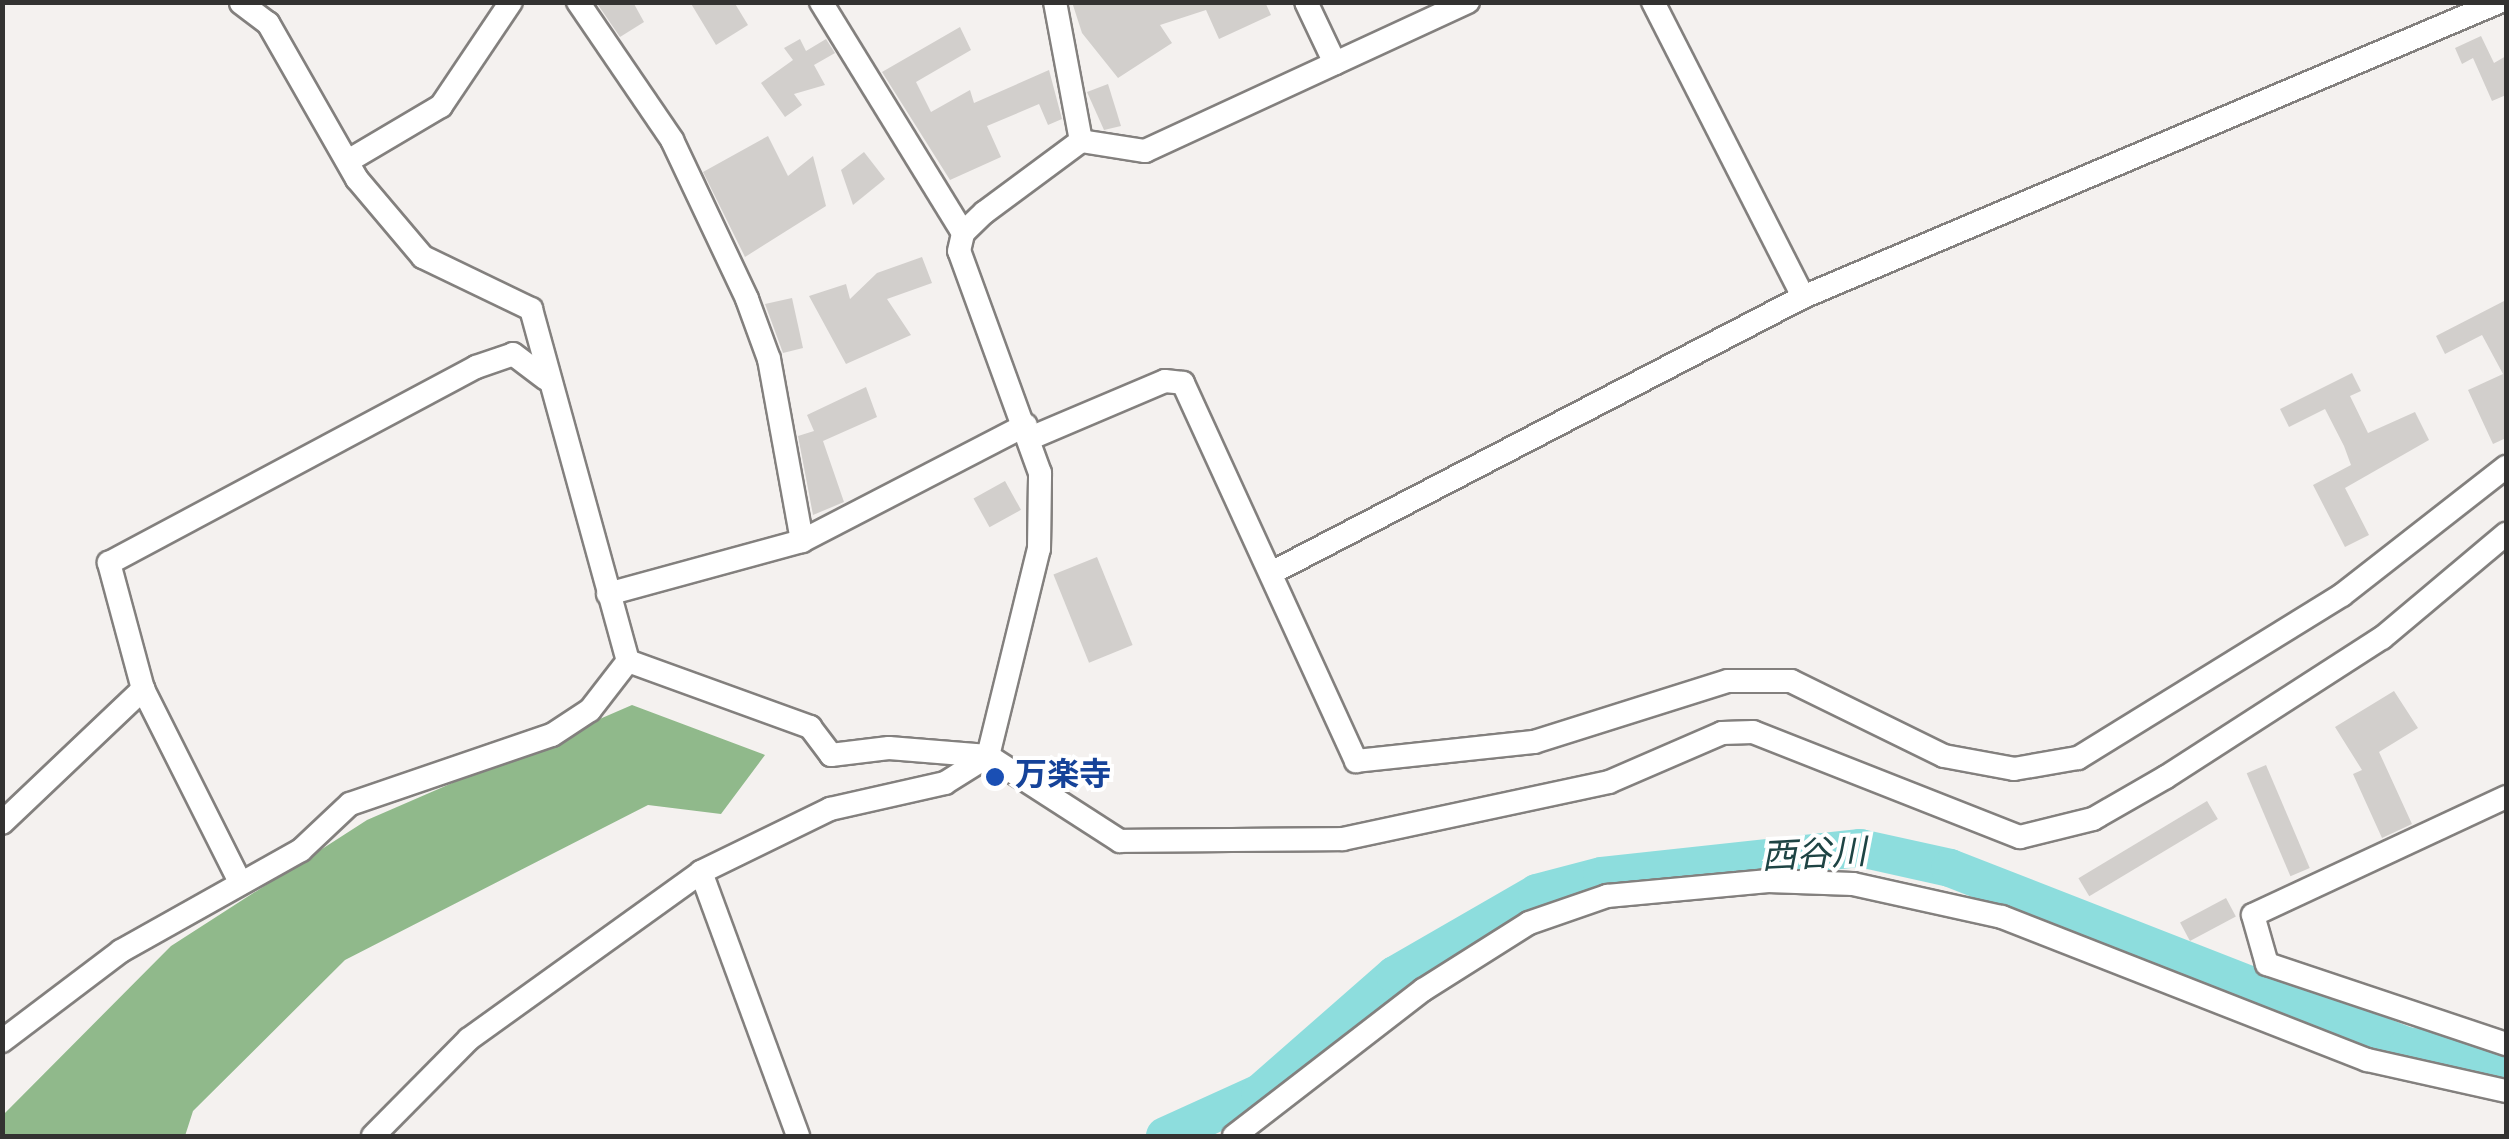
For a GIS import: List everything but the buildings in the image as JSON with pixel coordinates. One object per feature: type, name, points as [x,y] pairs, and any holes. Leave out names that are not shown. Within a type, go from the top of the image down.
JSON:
[{"type":"street","points":[[348,162],[441,106],[512,2]]},
{"type":"street","points":[[578,2],[672,140],[747,299],[769,359],[802,541]]},
{"type":"street","points":[[372,1136],[469,1038],[701,872],[830,809],[945,783],[988,756],[1040,549],[1029,431],[962,268],[963,232],[820,2]]},
{"type":"street","points":[[1054,2],[1082,141]]},
{"type":"street","points":[[1306,2],[1334,63]]},
{"type":"street","points":[[963,232],[1082,141],[1145,151],[1468,2]]},
{"type":"street","points":[[1653,2],[1803,297]]},
{"type":"street","points":[[1275,572],[1803,297],[2499,2]]},
{"type":"street","points":[[240,3],[268,23],[348,162],[423,256],[531,309],[546,379],[628,662]]},
{"type":"street","points":[[240,882],[143,689],[109,563],[476,367],[513,354],[546,379]]},
{"type":"street","points":[[608,594],[802,541],[1029,431],[1165,380],[1182,382],[1275,572],[1356,761],[1534,742],[1728,681],[1790,681],[1944,756],[2014,769],[2078,758],[2223,673],[2506,467]]},
{"type":"street","points":[[628,662],[810,728],[831,756],[889,748],[988,756],[1120,841],[1343,839],[1609,782],[1722,734],[1753,732],[2020,836],[2093,819],[2239,732],[2382,638],[2506,534]]},
{"type":"street","points":[[2,1041],[120,951],[301,850],[350,804],[552,735],[590,710],[628,662]]},
{"type":"street","points":[[2,824],[143,689]]},
{"type":"street","points":[[2506,797],[2253,915],[2268,964],[2506,1044]]},
{"type":"street","points":[[701,872],[800,1132]]},
{"type":"street","points":[[1234,1136],[1409,1000],[1529,923],[1606,896],[1768,881],[1853,884],[2002,917],[2367,1060],[2506,1090]]},
{"type":"green space","points":[[632,705],[765,755],[721,814],[648,805],[345,960],[193,1111],[185,1136],[3,1136],[3,1115],[171,946],[367,820]]},
{"type":"waterway","name":"西谷川","points":[[1165,1136],[1260,1093],[1395,975],[1537,893],[1602,876],[1860,848],[1950,868],[2407,1046],[2506,1059]]},
{"type":"place","name":"万楽寺","points":[[995,777]]}]
